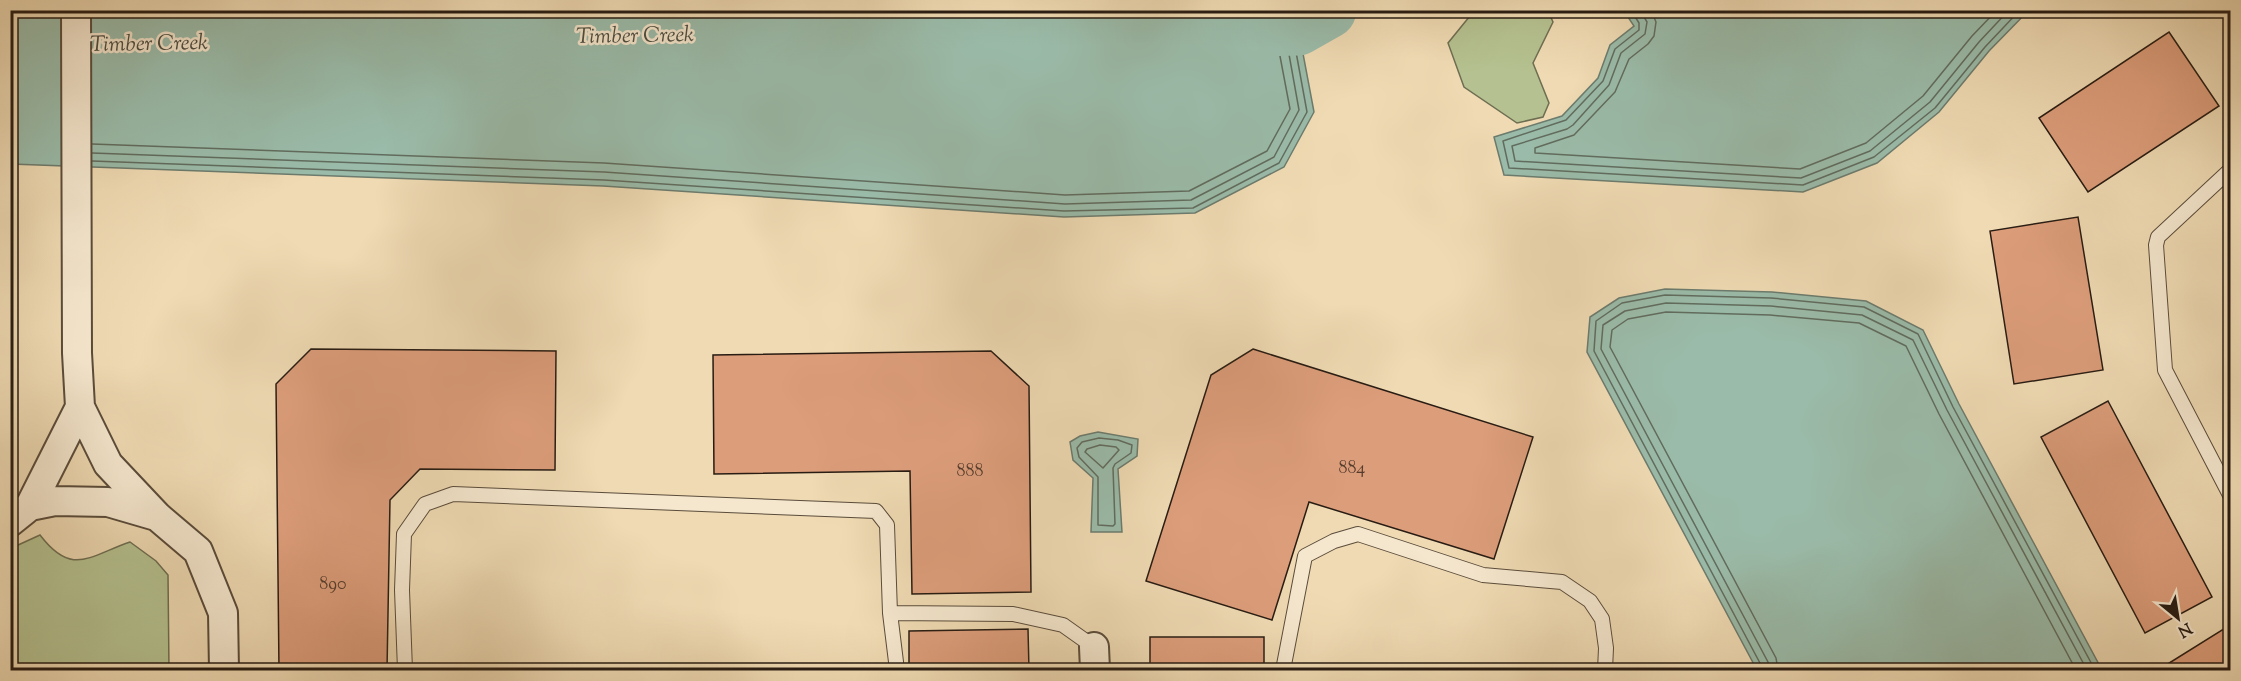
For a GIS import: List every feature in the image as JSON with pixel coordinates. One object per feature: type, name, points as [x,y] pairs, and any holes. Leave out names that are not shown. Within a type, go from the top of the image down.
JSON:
[{"type":"street","points":[[76,10],[77,353],[80,407],[108,464],[158,517],[198,551],[223,613],[224,670]]},
{"type":"street","points":[[20,514],[80,407]]},
{"type":"street","points":[[20,514],[55,501],[108,502],[158,517]]},
{"type":"lane","points":[[2230,170],[2158,237],[2156,245],[2165,370],[2230,495]]},
{"type":"lane","points":[[405,670],[402,590],[404,534],[425,504],[453,494],[876,511],[887,525],[890,613],[897,670]]},
{"type":"lane","points":[[1283,670],[1305,556],[1334,541],[1358,534],[1483,575],[1562,582],[1590,602],[1602,619],[1606,648],[1605,670]]},
{"type":"lane","points":[[890,613],[1013,614],[1063,625],[1094,659]]},
{"type":"green space","points":[[1474,11],[1548,11],[1553,22],[1533,63],[1549,103],[1543,117],[1517,123],[1464,87],[1448,43]]},
{"type":"green space","points":[[40,535],[51,548],[62,556],[72,559],[82,560],[130,542],[156,561],[168,575],[169,670],[11,670],[11,551],[16,546]]},
{"type":"water","points":[[11,10],[1289,11],[1298,27],[1314,112],[1284,167],[1195,213],[1064,217],[603,186],[11,164]]},
{"type":"water","points":[[1624,11],[2028,11],[1989,51],[1939,112],[1877,163],[1803,192],[1504,175],[1494,137],[1562,116],[1598,78],[1610,45],[1634,26]]},
{"type":"water","points":[[1665,289],[1772,292],[1866,301],[1923,330],[1959,404],[2102,670],[1757,670],[1587,352],[1590,317],[1619,298]]},
{"type":"water","points":[[1098,432],[1138,439],[1137,456],[1118,469],[1122,532],[1091,532],[1093,478],[1073,460],[1070,442],[1080,436]]},
{"type":"building","points":[[2169,32],[2219,106],[2088,192],[2039,118]]},
{"type":"building","points":[[2078,217],[2103,370],[2014,384],[1990,231]]},
{"type":"building","points":[[311,349],[556,351],[555,470],[420,469],[390,500],[387,670],[279,670],[276,384]]},
{"type":"building","points":[[1253,349],[1533,437],[1494,559],[1309,502],[1272,620],[1146,581],[1211,375]]},
{"type":"building","points":[[991,351],[1029,386],[1031,592],[912,594],[910,471],[714,474],[713,355]]},
{"type":"building","points":[[2108,401],[2212,597],[2145,633],[2041,437]]},
{"type":"building","points":[[2230,625],[2230,670],[2170,670],[2166,665]]},
{"type":"building","points":[[1028,629],[1029,670],[909,670],[909,631]]},
{"type":"building","points":[[1150,637],[1264,637],[1264,670],[1150,670]]},
{"type":"waterway","name":"Timber Creek","points":[[1219,29],[1298,27],[1328,10]]}]
